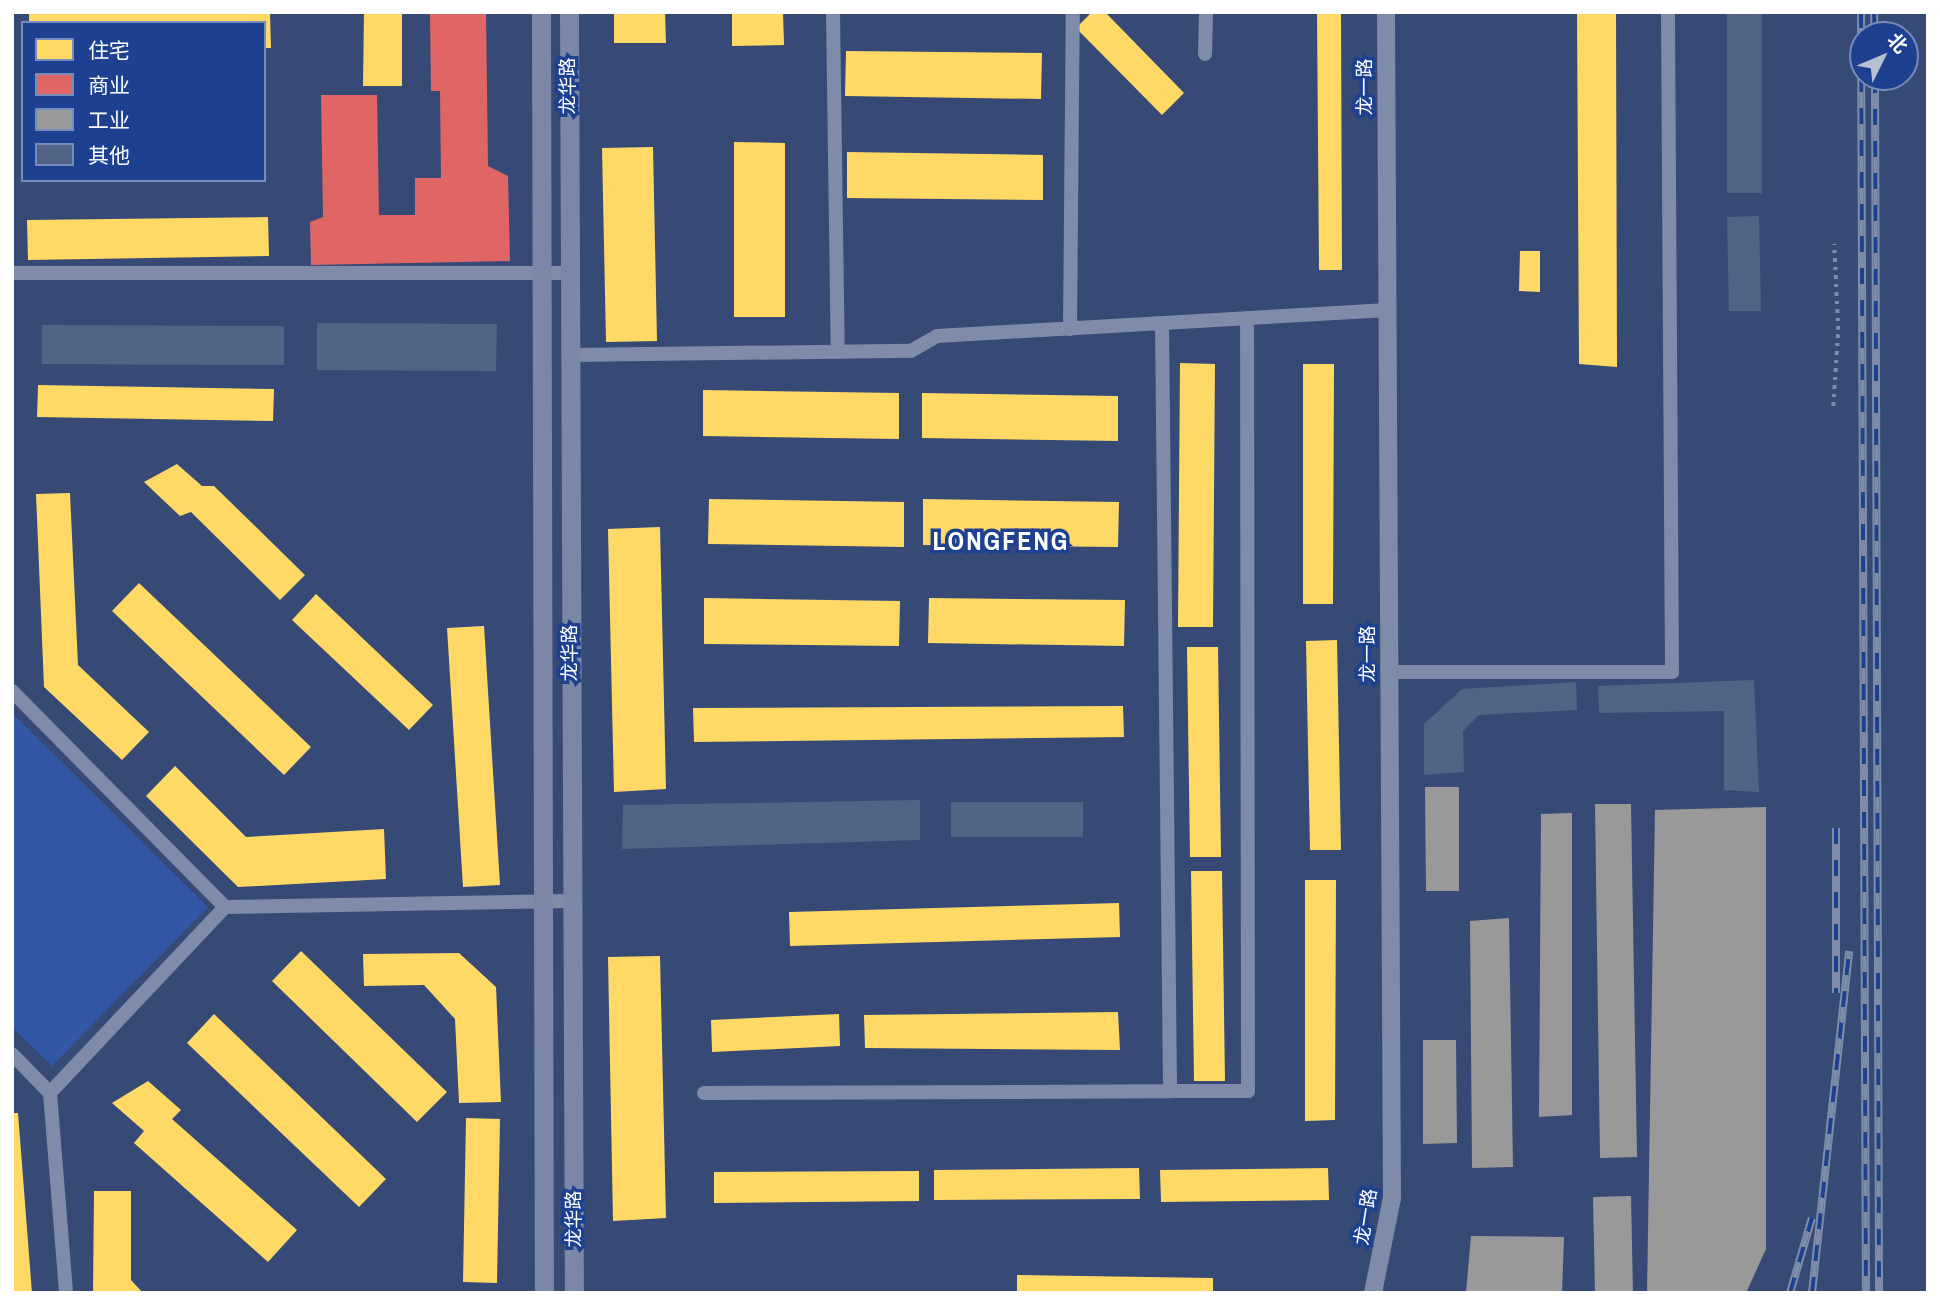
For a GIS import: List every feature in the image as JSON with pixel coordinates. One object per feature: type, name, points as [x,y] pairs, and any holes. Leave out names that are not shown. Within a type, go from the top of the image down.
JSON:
[{"type":"main road","points":[[541,12],[544,1293]]},
{"type":"main road","name":"龙华路","points":[[569,12],[574,1293]]},
{"type":"street","points":[[833,12],[838,352]]},
{"type":"street","points":[[1070,328],[1073,12]]},
{"type":"street","points":[[1205,54],[1206,12]]},
{"type":"street","name":"龙一路","points":[[1373,1293],[1392,1198],[1386,12]]},
{"type":"street","points":[[1389,672],[1672,672],[1668,12]]},
{"type":"street","points":[[12,273],[568,273]]},
{"type":"street","points":[[569,355],[911,351],[937,336],[1388,310]]},
{"type":"street","points":[[704,1093],[1248,1091],[1247,318]]},
{"type":"street","points":[[1162,323],[1170,1091]]},
{"type":"street","points":[[12,691],[225,907]]},
{"type":"street","points":[[50,1093],[225,907],[571,901]]},
{"type":"street","points":[[12,1054],[50,1093],[66,1293]]},
{"type":"path","points":[[1833,406],[1838,330],[1834,244]]},
{"type":"shaded area","points":[[12,713],[208,907],[52,1066],[12,1027]]},
{"type":"building: 住宅","points":[[29,12],[270,12],[271,48],[266,48],[266,21],[29,21]]},
{"type":"building: 住宅","points":[[364,12],[402,12],[402,86],[363,86]]},
{"type":"building: 住宅","points":[[614,12],[665,12],[666,43],[614,43]]},
{"type":"building: 住宅","points":[[732,12],[783,12],[784,45],[732,46]]},
{"type":"building: 住宅","points":[[1092,12],[1105,12],[1184,93],[1162,115],[1076,28]]},
{"type":"building: 住宅","points":[[1317,12],[1341,12],[1342,270],[1319,270]]},
{"type":"building: 住宅","points":[[1577,12],[1616,12],[1617,367],[1579,364]]},
{"type":"building: 住宅","points":[[846,51],[1042,53],[1041,99],[845,96]]},
{"type":"building: 住宅","points":[[734,142],[785,143],[785,317],[734,317]]},
{"type":"building: 住宅","points":[[653,147],[657,341],[606,342],[602,148]]},
{"type":"building: 住宅","points":[[847,152],[1043,155],[1043,200],[847,198]]},
{"type":"building: 住宅","points":[[268,217],[269,256],[28,260],[27,220]]},
{"type":"building: 住宅","points":[[1520,251],[1540,251],[1540,292],[1519,291]]},
{"type":"building: 住宅","points":[[1180,363],[1215,364],[1213,627],[1178,627]]},
{"type":"building: 住宅","points":[[1303,364],[1334,364],[1333,604],[1303,604]]},
{"type":"building: 住宅","points":[[38,385],[274,389],[273,421],[37,417]]},
{"type":"building: 住宅","points":[[703,390],[899,393],[899,439],[703,436]]},
{"type":"building: 住宅","points":[[922,393],[1118,396],[1118,441],[922,438]]},
{"type":"building: 住宅","points":[[177,464],[202,486],[214,486],[305,575],[280,600],[191,512],[180,516],[144,482]]},
{"type":"building: 住宅","points":[[70,493],[78,665],[149,732],[122,760],[44,687],[36,494]]},
{"type":"building: 住宅","points":[[709,499],[904,502],[904,547],[708,544]]},
{"type":"building: 住宅","points":[[923,499],[1119,502],[1118,547],[923,545]]},
{"type":"building: 住宅","points":[[660,527],[666,789],[614,792],[608,529]]},
{"type":"building: 住宅","points":[[139,583],[311,747],[284,775],[112,611]]},
{"type":"building: 住宅","points":[[316,594],[433,705],[409,730],[292,620]]},
{"type":"building: 住宅","points":[[704,598],[900,601],[899,646],[704,644]]},
{"type":"building: 住宅","points":[[929,598],[1125,600],[1124,646],[928,643]]},
{"type":"building: 住宅","points":[[484,626],[500,885],[463,887],[447,628]]},
{"type":"building: 住宅","points":[[1337,640],[1341,850],[1310,850],[1306,641]]},
{"type":"building: 住宅","points":[[1187,647],[1218,647],[1221,857],[1190,857]]},
{"type":"building: 住宅","points":[[1123,706],[1124,737],[694,742],[693,708]]},
{"type":"building: 住宅","points":[[175,766],[246,837],[384,829],[386,879],[238,887],[146,796]]},
{"type":"building: 住宅","points":[[1191,871],[1222,871],[1225,1081],[1194,1081]]},
{"type":"building: 住宅","points":[[1305,880],[1336,880],[1335,1120],[1305,1121]]},
{"type":"building: 住宅","points":[[1119,903],[1120,937],[790,946],[789,912]]},
{"type":"building: 住宅","points":[[301,951],[447,1092],[417,1122],[272,981]]},
{"type":"building: 住宅","points":[[459,953],[496,987],[501,1102],[459,1103],[455,1019],[424,985],[364,986],[363,954]]},
{"type":"building: 住宅","points":[[660,956],[666,1218],[613,1221],[608,957]]},
{"type":"building: 住宅","points":[[1118,1012],[1120,1050],[865,1048],[864,1015]]},
{"type":"building: 住宅","points":[[214,1014],[386,1179],[359,1207],[187,1043]]},
{"type":"building: 住宅","points":[[839,1014],[840,1046],[712,1052],[711,1020]]},
{"type":"building: 住宅","points":[[148,1081],[181,1110],[172,1119],[297,1230],[268,1262],[134,1143],[144,1131],[112,1103]]},
{"type":"building: 住宅","points":[[12,1113],[18,1113],[32,1293],[12,1293]]},
{"type":"building: 住宅","points":[[466,1118],[500,1119],[497,1283],[463,1282]]},
{"type":"building: 住宅","points":[[1139,1168],[1140,1199],[934,1200],[934,1170]]},
{"type":"building: 住宅","points":[[1328,1168],[1329,1200],[1161,1202],[1160,1170]]},
{"type":"building: 住宅","points":[[919,1171],[919,1201],[714,1203],[714,1172]]},
{"type":"building: 住宅","points":[[94,1191],[131,1191],[131,1280],[143,1293],[93,1293]]},
{"type":"building: 住宅","points":[[1017,1275],[1213,1278],[1213,1293],[1017,1293]]},
{"type":"building: 商业","points":[[430,12],[486,12],[488,166],[508,176],[510,261],[311,265],[310,222],[323,217],[321,95],[377,95],[379,215],[415,215],[415,178],[441,178],[440,91],[431,91]]},
{"type":"building: 工业","points":[[1425,787],[1459,787],[1459,891],[1426,891]]},
{"type":"building: 工业","points":[[1595,804],[1631,804],[1637,1157],[1600,1158]]},
{"type":"building: 工业","points":[[1766,807],[1766,1249],[1746,1293],[1647,1293],[1655,810]]},
{"type":"building: 工业","points":[[1572,813],[1572,1115],[1539,1117],[1541,814]]},
{"type":"building: 工业","points":[[1509,918],[1513,1167],[1472,1168],[1470,921]]},
{"type":"building: 工业","points":[[1423,1040],[1456,1040],[1457,1143],[1423,1144]]},
{"type":"building: 工业","points":[[1631,1196],[1633,1293],[1595,1293],[1593,1197]]},
{"type":"building: 工业","points":[[1471,1236],[1564,1237],[1562,1293],[1466,1293]]},
{"type":"building: 其他","points":[[1727,12],[1762,12],[1762,193],[1727,193]]},
{"type":"building: 其他","points":[[1759,216],[1761,311],[1729,311],[1727,217]]},
{"type":"building: 其他","points":[[317,323],[497,324],[496,371],[317,370]]},
{"type":"building: 其他","points":[[42,325],[284,326],[284,365],[42,364]]},
{"type":"building: 其他","points":[[1754,680],[1759,792],[1724,790],[1724,711],[1599,713],[1598,686]]},
{"type":"building: 其他","points":[[1576,682],[1577,710],[1479,715],[1463,731],[1464,772],[1424,775],[1424,724],[1462,689]]},
{"type":"building: 其他","points":[[920,800],[920,840],[622,849],[623,805]]},
{"type":"building: 其他","points":[[951,802],[1083,802],[1083,837],[951,837]]},
{"type":"railway","points":[[1861,12],[1866,1293]]},
{"type":"railway","points":[[1874,12],[1874,21]]},
{"type":"railway","points":[[1875,91],[1879,1293]]},
{"type":"railway","points":[[1836,828],[1836,993]]},
{"type":"railway","points":[[1812,1293],[1849,951]]},
{"type":"railway","points":[[1790,1293],[1812,1218]]},
{"type":"district","name":"LONGFENG","points":[[1001,541]]}]
